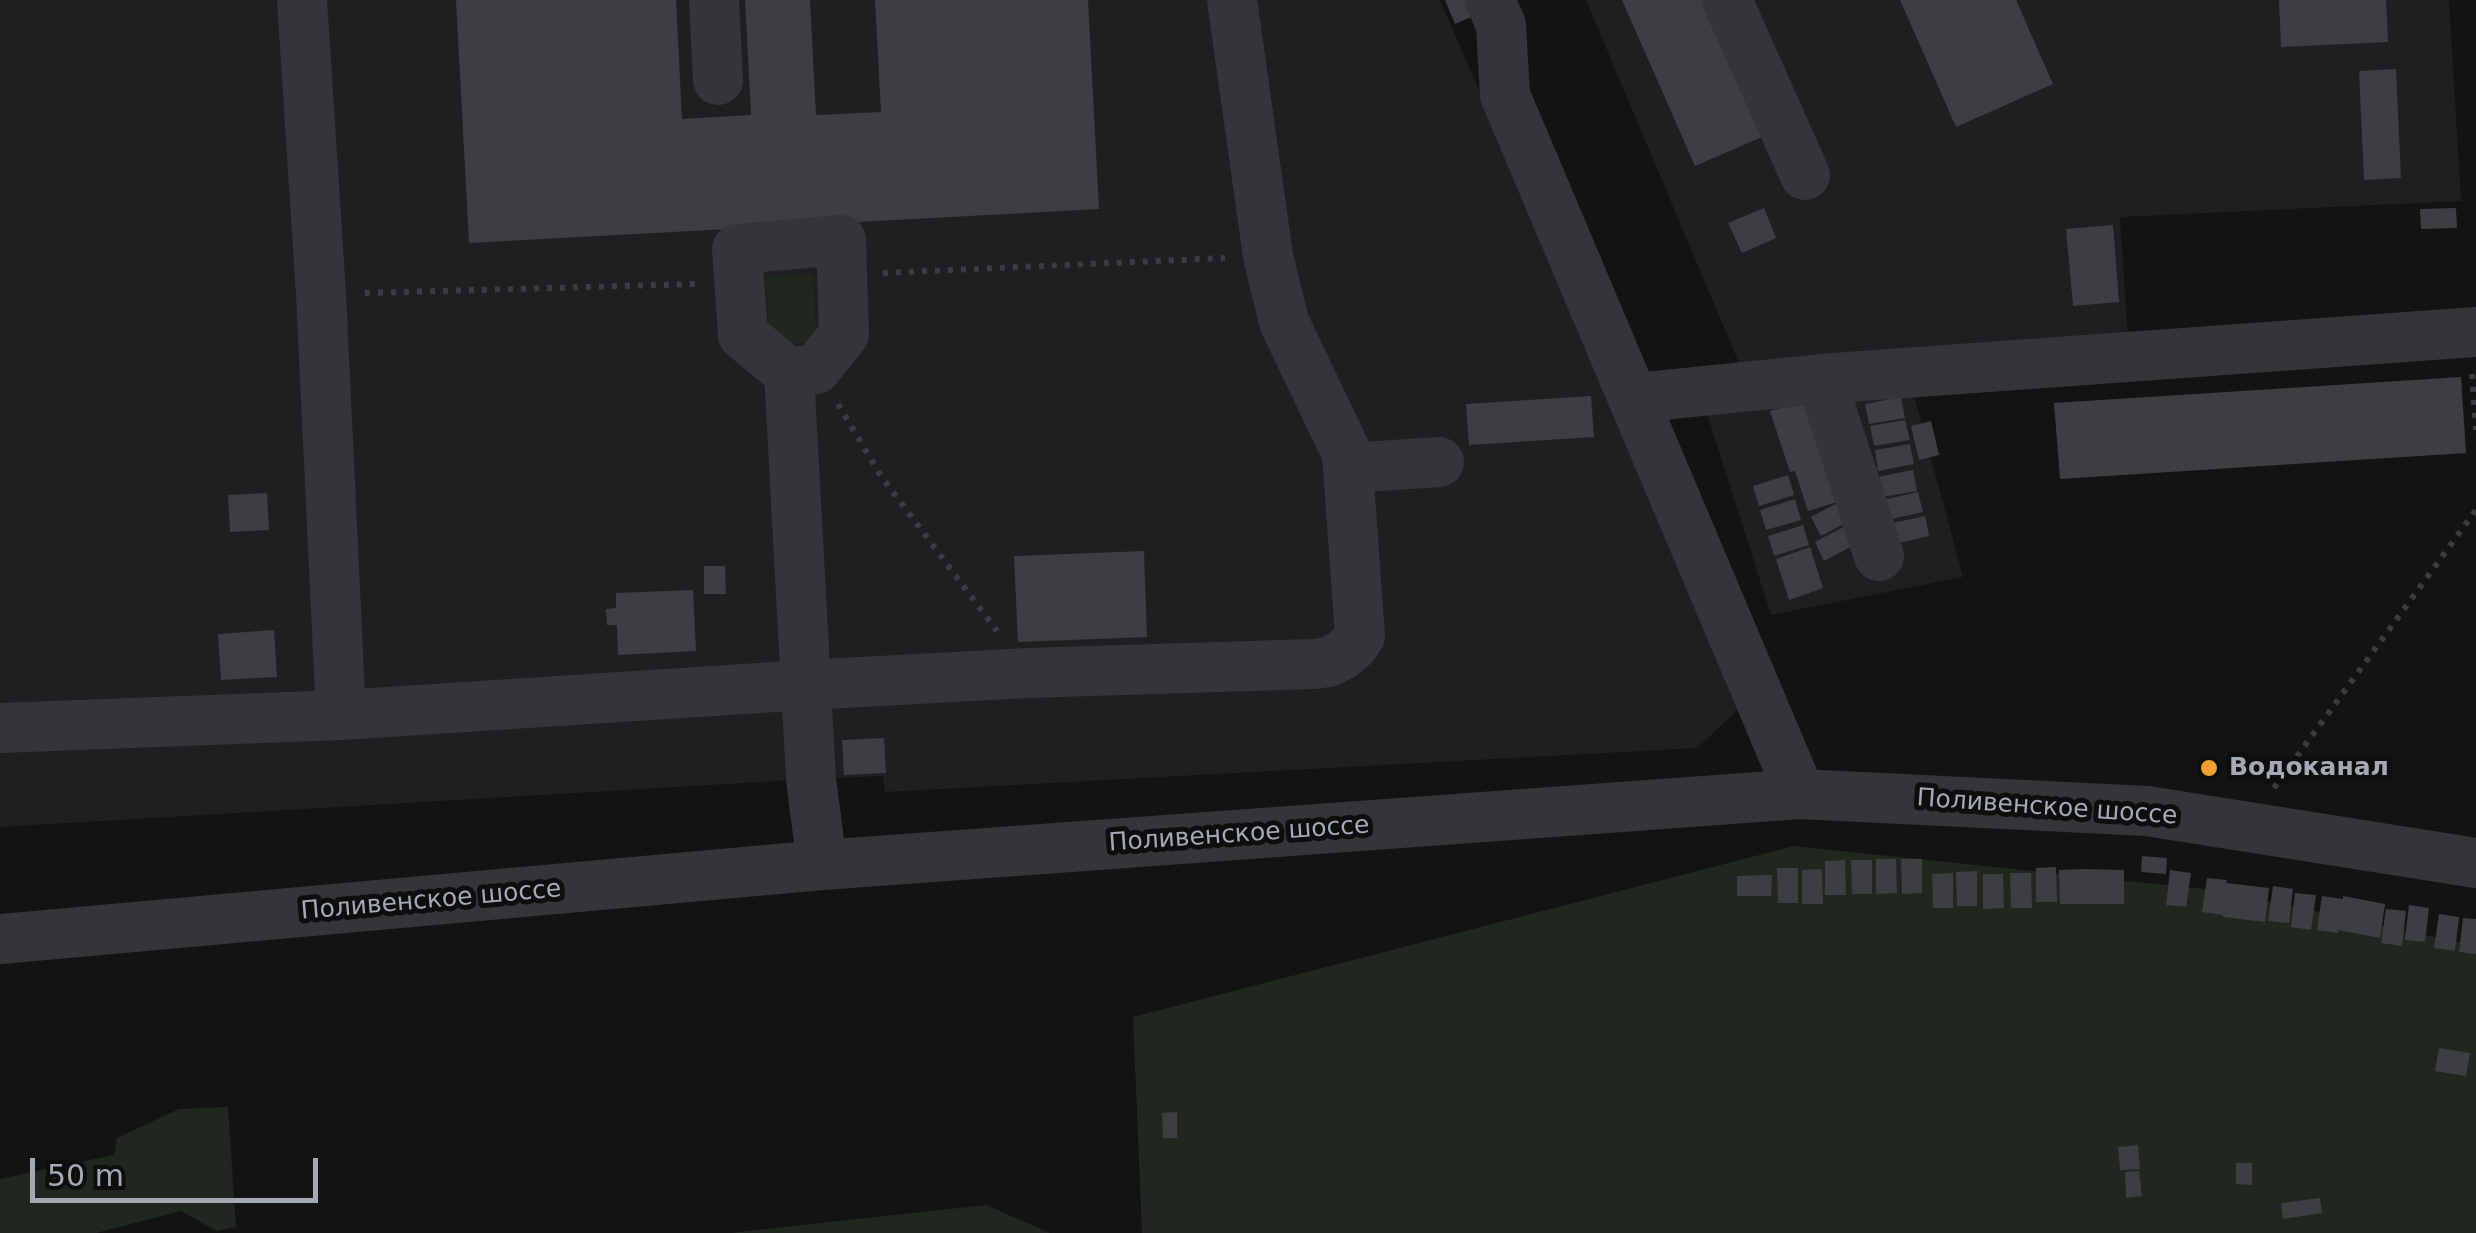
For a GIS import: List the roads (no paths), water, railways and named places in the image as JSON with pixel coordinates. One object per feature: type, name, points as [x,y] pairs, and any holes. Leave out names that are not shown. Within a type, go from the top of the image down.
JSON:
[{"type":"street","points":[[302,0],[322,294],[341,715]]},
{"type":"street","points":[[714,0],[718,80]]},
{"type":"street","points":[[0,728],[341,715],[1028,673],[1314,664],[1342,655],[1360,636],[1348,454],[1284,322],[1268,256],[1232,0]]},
{"type":"street","points":[[1490,0],[1501,25],[1505,95],[1800,794]]},
{"type":"street","points":[[1726,0],[1805,174]]},
{"type":"street","points":[[803,371],[743,335],[737,248],[841,240],[844,334],[803,371],[806,685],[811,779],[822,866]]},
{"type":"street","points":[[1634,398],[1822,379],[2473,332]]},
{"type":"street","points":[[1822,379],[1879,556]]},
{"type":"street","points":[[1348,468],[1438,462]]},
{"type":"street","name":"Поливенское шоссе","points":[[0,939],[822,866],[1800,794],[2147,812],[2476,863]]},
{"type":"place","name":"Водоканал","points":[[2209,768]]}]
